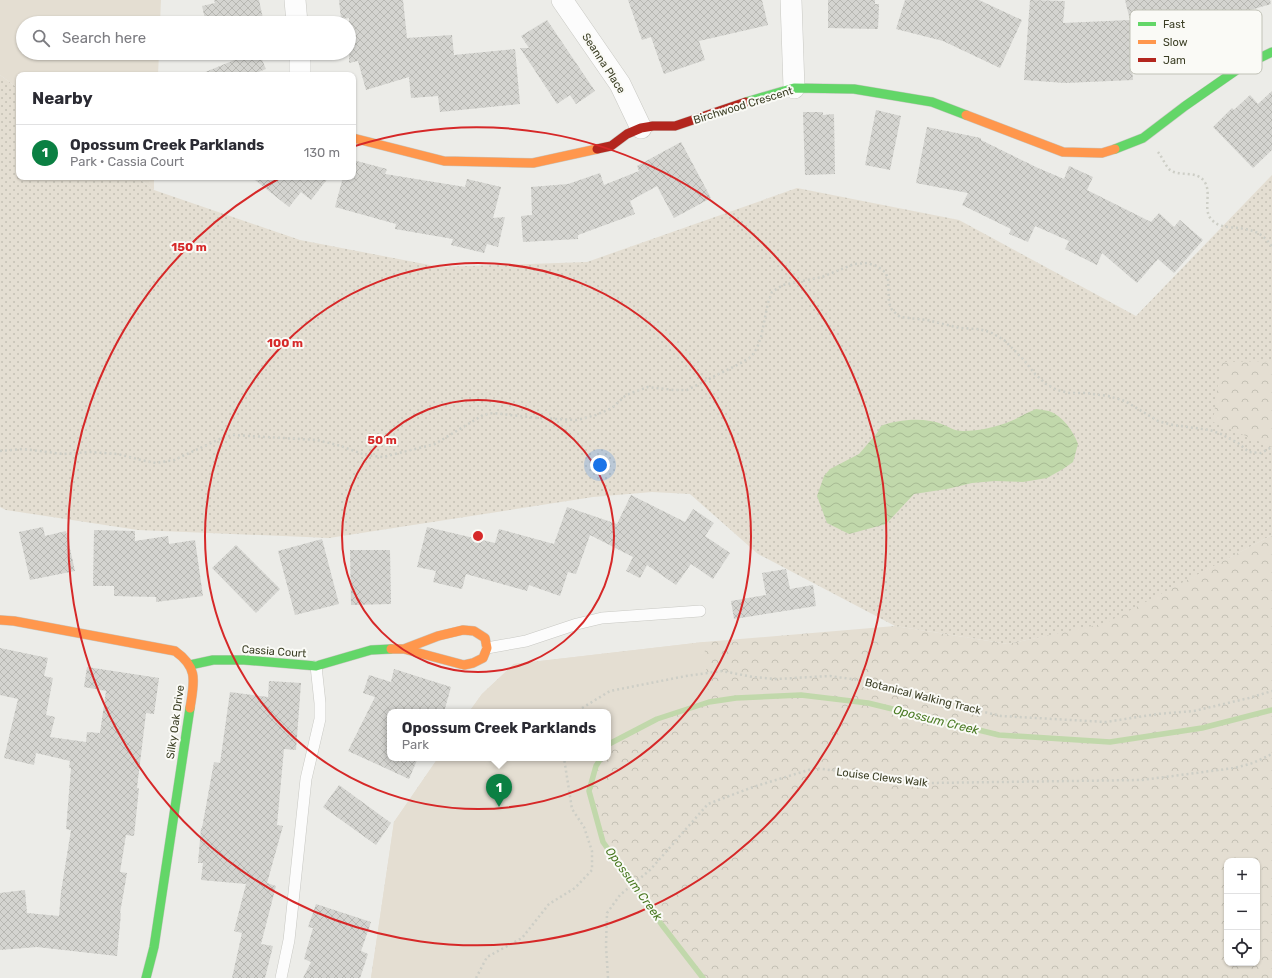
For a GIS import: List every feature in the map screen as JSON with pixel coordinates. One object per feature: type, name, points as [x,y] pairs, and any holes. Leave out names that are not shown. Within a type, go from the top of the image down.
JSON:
[{"type":"street","points":[[295,0],[296,16]]},
{"type":"street","name":"Seanna Place","points":[[562,0],[620,84],[641,128]]},
{"type":"street","points":[[791,0],[794,88]]},
{"type":"street","name":"Birchwood Crescent","points":[[1262,57],[1272,52]]},
{"type":"street","points":[[300,60],[300,72]]},
{"type":"street","name":"Birchwood Crescent","points":[[356,139],[444,161],[533,163],[612,146],[627,134],[641,128],[653,126],[675,126],[746,102],[794,88],[854,89],[932,102],[1063,152],[1102,153],[1143,138],[1231,74]]},
{"type":"street","points":[[0,620],[14,621],[175,651],[184,657],[190,665]]},
{"type":"street","name":"Cassia Court","points":[[190,665],[213,660],[244,660],[316,666],[371,650],[404,649],[464,665],[473,663],[483,658],[487,648],[485,638],[474,631],[463,630],[438,636],[404,649]]},
{"type":"street","name":"Silky Oak Drive","points":[[146,978],[154,947],[194,677],[190,665]]},
{"type":"lane","points":[[487,648],[526,641],[577,624],[602,618],[700,611]]},
{"type":"lane","points":[[281,978],[289,940],[306,779],[320,719],[320,703],[316,666]]},
{"type":"path","points":[[1156,148],[1170,170],[1196,175],[1203,179],[1207,186],[1207,212],[1212,221],[1219,225],[1245,228],[1254,231],[1263,236],[1272,247]]},
{"type":"path","points":[[0,450],[23,449],[64,454],[90,452],[118,454],[156,463],[174,460],[222,438],[233,435],[317,440],[341,446],[365,455],[383,457],[435,444],[483,415],[493,413],[538,418],[577,420],[606,411],[631,393],[648,387],[687,390],[739,364],[751,356],[757,348],[772,292],[784,285],[822,277],[854,264],[867,263],[878,266],[885,272],[888,278],[889,303],[892,310],[900,317],[927,320],[960,328],[978,329],[997,336],[1004,340],[1046,384],[1057,390],[1069,393],[1086,393],[1108,396],[1125,401],[1158,421],[1174,425],[1210,430],[1221,434],[1238,443],[1249,452],[1262,453],[1272,447]]},
{"type":"path","name":"Botanical Walking Track","points":[[583,709],[610,691],[686,676],[722,671],[754,677],[776,679],[830,676],[872,682],[928,699],[1001,716],[1106,722],[1157,714],[1194,711],[1272,691]]},
{"type":"path","name":"Louise Clews Walk","points":[[608,978],[606,946],[607,913],[620,895],[650,870],[708,804],[753,786],[815,768],[929,783],[1142,780],[1234,768],[1253,763],[1272,754]]},
{"type":"path","points":[[476,978],[487,957],[522,938],[549,904],[575,888],[592,870],[592,851],[584,828],[572,809],[564,761]]},
{"type":"green space","points":[[0,0],[161,0],[160,16],[16,16],[16,60],[159,60],[158,72],[16,72],[16,87],[0,75]]},
{"type":"green space","points":[[0,75],[16,87],[16,180],[141,180],[154,190],[300,240],[440,267],[587,262],[797,188],[959,220],[1136,316],[1272,175],[1272,535],[1106,624],[1008,644],[895,626],[758,554],[690,494],[652,492],[593,497],[329,538],[138,530],[6,510],[0,507]]},
{"type":"green space","points":[[141,180],[154,180],[154,190]]},
{"type":"green space","points":[[1272,361],[1272,447],[1213,422],[1221,362]]},
{"type":"green space","points":[[1272,535],[1272,978],[371,978],[394,822],[436,761],[611,761],[611,709],[471,709],[482,694],[514,664],[704,642],[895,626],[1008,644],[1106,623]]},
{"type":"green space","points":[[704,642],[709,702],[657,719],[611,743],[611,709],[471,709],[482,694],[514,664]]},
{"type":"green space","points":[[436,761],[599,761],[596,766],[589,792],[603,842],[662,925],[703,978],[371,978],[394,822]]},
{"type":"water","points":[[1036,409],[1049,411],[1059,416],[1070,429],[1078,444],[1073,462],[1047,478],[1023,482],[995,481],[972,483],[947,489],[914,494],[886,524],[849,534],[827,523],[817,496],[824,476],[830,469],[859,454],[881,426],[904,420],[921,420],[937,422],[953,429],[963,431],[975,430],[1006,423]]},
{"type":"building","points":[[214,0],[259,0],[262,16],[204,16],[202,6],[215,3]]},
{"type":"building","points":[[339,0],[403,0],[407,38],[452,35],[454,55],[515,49],[520,104],[440,112],[438,96],[411,98],[409,77],[366,90],[358,61],[349,63],[349,60],[356,60],[356,16],[341,16]]},
{"type":"building","points":[[628,0],[762,0],[768,25],[699,41],[705,60],[664,74],[651,37],[642,40]]},
{"type":"building","points":[[828,0],[875,0],[875,4],[879,4],[878,29],[828,28]]},
{"type":"building","points":[[905,0],[979,0],[1022,20],[1000,68],[943,41],[896,29]]},
{"type":"building","points":[[1030,0],[1065,1],[1063,23],[1130,20],[1130,74],[1132,74],[1133,80],[1065,83],[1024,80]]},
{"type":"building","points":[[1125,0],[1270,0],[1271,4],[1250,10],[1130,10],[1130,20]]},
{"type":"building","points":[[547,20],[595,91],[576,104],[570,95],[557,104],[520,48],[529,48],[521,36]]},
{"type":"building","points":[[235,60],[262,60],[266,69],[258,72],[205,72]]},
{"type":"building","points":[[1272,91],[1272,150],[1253,168],[1213,127],[1232,108],[1234,110],[1250,95],[1258,104]]},
{"type":"building","points":[[876,110],[901,116],[890,170],[865,165]]},
{"type":"building","points":[[803,112],[823,112],[823,115],[834,114],[835,174],[805,175]]},
{"type":"building","points":[[927,127],[981,138],[981,140],[1064,179],[1069,166],[1093,177],[1087,190],[1151,222],[1159,213],[1174,227],[1180,220],[1203,240],[1174,273],[1158,259],[1137,283],[1102,253],[1097,265],[1065,249],[1069,241],[1035,226],[1028,242],[1009,234],[1011,229],[962,205],[968,193],[916,183]]},
{"type":"building","points":[[681,142],[711,198],[674,218],[657,186],[630,201],[635,214],[578,235],[578,239],[523,242],[521,216],[532,215],[531,187],[568,184],[600,173],[604,185],[639,171],[637,166]]},
{"type":"building","points":[[356,161],[387,169],[385,174],[465,187],[467,179],[501,187],[493,218],[505,217],[498,247],[487,244],[484,253],[451,245],[453,239],[395,229],[396,224],[335,207],[342,180],[356,180]]},
{"type":"building","points":[[255,180],[327,180],[311,200],[301,192],[289,207]]},
{"type":"building","points":[[631,495],[685,522],[693,509],[714,523],[705,536],[730,553],[713,579],[691,564],[676,585],[647,565],[640,578],[626,571],[633,557],[590,535],[576,574],[568,572],[560,596],[529,585],[527,591],[466,574],[462,589],[433,582],[436,571],[417,567],[427,527],[495,543],[499,529],[554,544],[567,507],[617,524]]},
{"type":"building","points":[[43,527],[45,536],[66,531],[75,571],[30,580],[19,532]]},
{"type":"building","points":[[94,530],[135,531],[135,541],[168,536],[169,544],[195,540],[203,596],[156,602],[156,597],[114,596],[114,586],[93,586]]},
{"type":"building","points":[[322,539],[339,604],[295,615],[278,551]]},
{"type":"building","points":[[236,545],[280,589],[256,613],[212,568]]},
{"type":"building","points":[[350,550],[390,550],[391,604],[351,605]]},
{"type":"building","points":[[786,569],[790,589],[813,585],[816,606],[734,619],[731,601],[766,595],[762,573]]},
{"type":"building","points":[[0,648],[48,658],[44,676],[53,678],[46,715],[55,717],[50,737],[86,742],[87,732],[100,733],[106,691],[84,687],[87,667],[159,678],[154,714],[146,713],[137,788],[139,788],[134,836],[126,835],[120,872],[127,873],[120,913],[117,956],[37,947],[0,950],[0,893],[25,890],[27,913],[59,916],[61,892],[71,830],[66,829],[71,768],[69,768],[70,761],[36,753],[34,765],[4,758],[18,699],[0,695]]},
{"type":"building","points":[[394,669],[451,687],[445,709],[387,709],[387,761],[417,761],[409,779],[348,751],[375,697],[363,693],[369,675],[391,682]]},
{"type":"building","points":[[269,681],[301,683],[296,750],[284,749],[277,825],[283,826],[267,883],[276,886],[261,944],[273,946],[265,978],[232,978],[242,933],[234,931],[246,884],[201,880],[203,863],[198,863],[201,828],[214,762],[220,763],[230,692],[268,697]]},
{"type":"building","points":[[339,785],[391,823],[376,845],[323,807]]},
{"type":"building","points":[[316,904],[371,922],[361,951],[368,954],[360,978],[303,978],[311,962],[304,959],[313,928],[308,927]]},
{"type":"waterway","name":"Opossum Creek","points":[[611,743],[657,719],[709,702],[736,698],[801,695],[868,703],[999,735],[1110,742],[1202,728],[1272,710]]},
{"type":"waterway","name":"Opossum Creek","points":[[599,761],[596,766],[589,791],[603,842],[662,925],[703,978]]},
{"type":"traffic: fast","points":[[1262,57],[1272,52]]},
{"type":"traffic: fast","points":[[1115,149],[1143,138],[1231,74]]},
{"type":"traffic: fast","points":[[746,102],[794,88],[854,89],[932,102],[966,115]]},
{"type":"traffic: fast","points":[[190,665],[213,660],[244,660],[316,666],[371,650],[391,649]]},
{"type":"traffic: fast","points":[[146,978],[154,947],[190,708]]},
{"type":"traffic: slow","points":[[966,115],[1063,152],[1102,153],[1115,149]]},
{"type":"traffic: slow","points":[[356,139],[444,161],[533,163],[597,149]]},
{"type":"traffic: slow","points":[[0,620],[14,621],[175,651],[188,663],[193,676],[193,691],[190,708]]},
{"type":"traffic: slow","points":[[391,649],[404,649],[438,636],[463,630],[474,631],[485,638],[487,648],[483,658],[473,663],[464,665],[404,649]]},
{"type":"traffic: jam","points":[[597,149],[611,146],[627,134],[641,128],[653,126],[675,126],[746,102]]},
{"type":"place","name":"Opossum Creek Parklands","points":[[499,807]]}]
